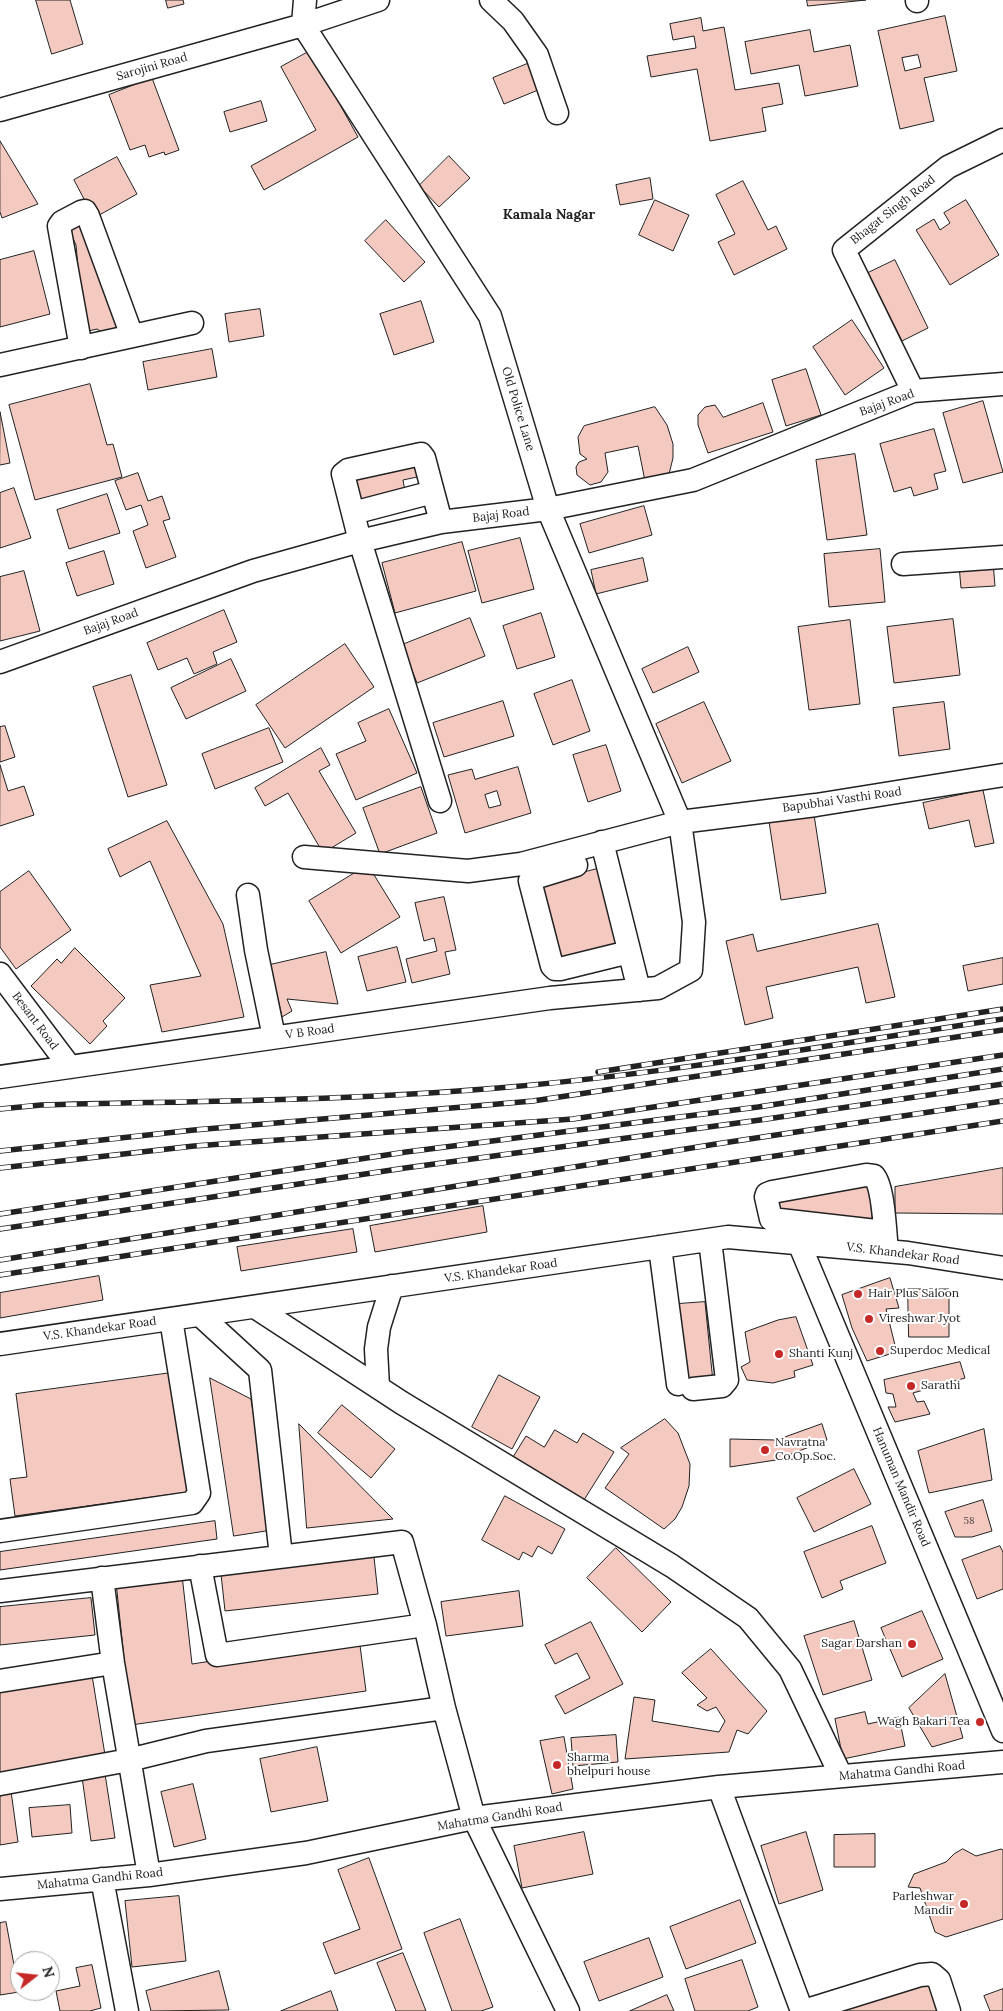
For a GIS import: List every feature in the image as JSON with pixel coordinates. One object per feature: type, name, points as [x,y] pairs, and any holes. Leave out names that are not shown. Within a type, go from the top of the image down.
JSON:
[{"type":"street","points":[[303,25],[305,0]]},
{"type":"street","name":"Sarojini Road","points":[[0,110],[303,25],[378,0]]},
{"type":"street","points":[[491,0],[513,20],[537,55],[557,113]]},
{"type":"street","name":"Old Police Lane","points":[[303,25],[490,316],[548,509],[680,822],[694,922],[691,970],[658,988],[639,990]]},
{"type":"street","name":"Bhagat Singh Road","points":[[913,392],[844,250],[948,167],[1003,140]]},
{"type":"street","points":[[81,345],[59,226],[62,222],[85,211],[131,333]]},
{"type":"street","points":[[0,366],[131,333],[192,323]]},
{"type":"street","name":"Bajaj Road","points":[[0,662],[253,571],[360,541],[441,522],[548,509],[693,480],[913,392],[1003,384]]},
{"type":"street","points":[[440,801],[360,541],[343,474],[348,470],[421,454],[424,458],[441,522]]},
{"type":"street","points":[[353,513],[433,492]]},
{"type":"street","points":[[904,564],[1003,556]]},
{"type":"street","name":"Bapubhai Vasthi Road","points":[[680,822],[816,804],[1003,775]]},
{"type":"street","points":[[629,952],[560,969],[553,968],[530,884],[534,878],[604,849],[680,822]]},
{"type":"street","points":[[304,857],[468,871],[521,864],[604,849]]},
{"type":"street","points":[[604,849],[639,990]]},
{"type":"street","points":[[248,895],[256,950],[274,1038]]},
{"type":"street","name":"Besant Road","points":[[0,974],[70,1067]]},
{"type":"street","name":"V B Road","points":[[0,1077],[550,998],[639,990]]},
{"type":"street","points":[[771,1219],[886,1241],[878,1181],[874,1176],[870,1175],[767,1194],[766,1197],[771,1219],[777,1241]]},
{"type":"street","name":"V.S. Khandekar Road","points":[[0,1344],[728,1238],[799,1243],[886,1241],[1003,1268]]},
{"type":"street","points":[[660,1247],[686,1386],[722,1386],[727,1380],[710,1240]]},
{"type":"street","name":"Hanuman Mandir Road","points":[[799,1243],[1003,1731]]},
{"type":"street","points":[[378,1387],[376,1350],[379,1327],[392,1286]]},
{"type":"street","points":[[255,1306],[378,1387],[672,1566],[748,1618],[790,1669],[841,1776]]},
{"type":"street","points":[[200,1315],[260,1370],[281,1556]]},
{"type":"street","points":[[0,1531],[192,1503],[199,1493],[171,1319]]},
{"type":"street","points":[[0,1591],[402,1542],[426,1625],[444,1708],[474,1818],[568,2011]]},
{"type":"street","points":[[200,1566],[217,1655],[426,1625]]},
{"type":"street","points":[[102,1578],[113,1663],[149,1875]]},
{"type":"street","points":[[0,1681],[113,1663]]},
{"type":"street","points":[[0,1784],[129,1760],[206,1741],[444,1708]]},
{"type":"street","name":"Mahatma Gandhi Road","points":[[0,1889],[149,1875],[306,1853],[474,1818],[719,1787],[1003,1762]]},
{"type":"street","points":[[719,1787],[803,2011],[920,1975],[932,1974],[939,1980],[949,2011]]},
{"type":"street","points":[[102,1879],[127,2011]]},
{"type":"building","points":[[36,0],[70,0],[83,44],[52,54]]},
{"type":"building","points":[[166,0],[183,0],[184,4],[168,8]]},
{"type":"building","points":[[807,0],[866,0],[808,6]]},
{"type":"building","points":[[945,16],[957,71],[924,78],[934,121],[900,129],[878,31]],"holes":[[[918,55],[921,67],[905,71],[902,58]]]},
{"type":"building","points":[[701,18],[703,31],[724,27],[735,90],[779,83],[783,104],[762,108],[766,131],[710,141],[697,69],[651,77],[647,56],[696,48],[694,36],[673,40],[670,24]]},
{"type":"building","points":[[810,30],[814,52],[850,45],[858,86],[805,96],[799,65],[751,74],[745,42]]},
{"type":"building","points":[[310,51],[358,137],[264,190],[251,166],[316,130],[281,67]]},
{"type":"building","points":[[532,62],[543,88],[504,104],[493,78]]},
{"type":"building","points":[[152,78],[179,150],[165,155],[164,152],[149,157],[145,145],[130,150],[109,95]]},
{"type":"building","points":[[261,101],[267,121],[230,132],[224,112]]},
{"type":"building","points":[[0,141],[38,204],[2,218],[0,212]]},
{"type":"building","points":[[449,156],[470,178],[439,207],[419,186]]},
{"type":"building","points":[[117,157],[137,194],[94,218],[74,180]]},
{"type":"building","points":[[650,178],[653,199],[620,205],[616,185]]},
{"type":"building","points":[[743,181],[768,230],[776,226],[787,249],[734,275],[718,242],[735,234],[716,195]]},
{"type":"building","points":[[655,200],[689,215],[673,251],[639,235]]},
{"type":"building","points":[[966,200],[999,255],[950,285],[916,230],[934,219],[940,230],[950,223],[944,213]]},
{"type":"building","points":[[83,215],[124,327],[107,335],[97,329],[84,332],[76,245],[67,225]]},
{"type":"building","points":[[386,220],[425,262],[404,282],[365,241]]},
{"type":"building","points":[[34,251],[50,314],[0,327],[0,260]]},
{"type":"building","points":[[895,260],[928,328],[902,341],[868,273]]},
{"type":"building","points":[[421,301],[434,342],[394,355],[380,314]]},
{"type":"building","points":[[260,309],[264,336],[229,342],[225,314]]},
{"type":"building","points":[[852,320],[884,368],[845,395],[813,347]]},
{"type":"building","points":[[212,349],[217,377],[148,390],[143,362]]},
{"type":"building","points":[[806,369],[821,415],[786,426],[772,380]]},
{"type":"building","points":[[90,384],[107,445],[113,444],[122,477],[35,500],[9,405]]},
{"type":"building","points":[[983,401],[1003,472],[963,483],[943,413]]},
{"type":"building","points":[[763,403],[773,432],[708,453],[698,425],[698,415],[705,407],[715,405],[723,417]]},
{"type":"building","points":[[655,407],[667,425],[673,444],[673,458],[669,474],[645,481],[638,446],[605,453],[608,472],[601,482],[590,485],[577,475],[576,467],[579,462],[587,459],[580,454],[578,437],[584,426]]},
{"type":"building","points":[[0,412],[10,463],[0,465]]},
{"type":"building","points":[[934,429],[946,471],[934,474],[938,489],[914,496],[911,487],[894,492],[880,444]]},
{"type":"building","points":[[855,454],[867,535],[827,540],[816,460]]},
{"type":"building","points":[[414,461],[417,477],[403,480],[406,497],[359,506],[353,472]]},
{"type":"building","points":[[138,473],[148,501],[162,496],[170,519],[163,521],[176,557],[146,568],[133,531],[148,525],[141,505],[126,510],[115,481]]},
{"type":"building","points":[[14,488],[31,538],[0,548],[0,493]]},
{"type":"building","points":[[107,494],[120,533],[69,549],[57,510]]},
{"type":"building","points":[[644,506],[652,535],[589,553],[580,524]]},
{"type":"building","points":[[520,538],[534,589],[482,603],[468,551]]},
{"type":"building","points":[[462,542],[476,591],[395,613],[382,563]]},
{"type":"building","points":[[880,549],[885,602],[829,607],[824,554]]},
{"type":"building","points":[[104,551],[114,584],[77,596],[66,563]]},
{"type":"building","points":[[643,558],[648,581],[596,594],[591,570]]},
{"type":"building","points":[[993,562],[995,586],[961,588],[959,565]]},
{"type":"building","points":[[24,571],[40,631],[0,641],[0,577]]},
{"type":"building","points":[[224,610],[237,642],[213,652],[217,664],[194,674],[187,658],[158,670],[147,643]]},
{"type":"building","points":[[541,613],[555,657],[517,669],[503,626]]},
{"type":"building","points":[[470,618],[485,656],[417,683],[402,645]]},
{"type":"building","points":[[953,619],[960,675],[894,683],[887,627]]},
{"type":"building","points":[[850,620],[860,704],[809,710],[798,627]]},
{"type":"building","points":[[345,644],[374,687],[285,748],[256,705]]},
{"type":"building","points":[[688,647],[699,672],[653,693],[642,669]]},
{"type":"building","points":[[231,659],[246,691],[186,719],[171,688]]},
{"type":"building","points":[[131,675],[167,785],[128,797],[93,687]]},
{"type":"building","points":[[572,680],[590,731],[553,745],[534,694]]},
{"type":"building","points":[[503,701],[514,736],[444,757],[433,723]]},
{"type":"building","points":[[704,702],[731,761],[682,783],[656,724]]},
{"type":"building","points":[[944,702],[950,749],[899,756],[893,708]]},
{"type":"building","points":[[389,709],[417,773],[356,800],[336,754],[366,741],[358,723]]},
{"type":"building","points":[[5,726],[15,757],[0,762],[0,727]]},
{"type":"building","points":[[269,728],[283,762],[215,789],[202,754]]},
{"type":"building","points":[[606,745],[621,791],[588,802],[573,755]]},
{"type":"building","points":[[321,748],[330,765],[319,771],[356,833],[323,853],[288,793],[265,806],[255,788]]},
{"type":"building","points":[[0,765],[8,791],[24,786],[34,815],[0,826]]},
{"type":"building","points":[[518,767],[531,813],[465,833],[448,775],[472,769],[475,779]],"holes":[[[497,791],[501,805],[489,808],[485,795]]]},
{"type":"building","points":[[421,787],[437,833],[380,854],[363,808]]},
{"type":"building","points":[[983,790],[994,843],[975,847],[969,820],[929,829],[923,803]]},
{"type":"building","points":[[813,808],[826,893],[781,900],[768,815]]},
{"type":"building","points":[[167,821],[223,924],[244,1017],[162,1032],[150,985],[201,976],[150,861],[120,877],[108,849]]},
{"type":"building","points":[[368,865],[400,917],[341,953],[309,901]]},
{"type":"building","points":[[601,868],[620,944],[558,960],[539,884]]},
{"type":"building","points":[[29,871],[71,930],[16,969],[0,947],[0,892]]},
{"type":"building","points":[[444,897],[456,950],[445,952],[450,974],[412,983],[406,959],[437,951],[434,938],[424,941],[415,903]]},
{"type":"building","points":[[878,924],[895,997],[866,1003],[858,967],[766,987],[773,1018],[745,1025],[726,941],[753,934],[757,951]]},
{"type":"building","points":[[397,947],[406,982],[367,991],[358,957]]},
{"type":"building","points":[[75,948],[125,998],[103,1021],[107,1026],[90,1044],[31,986],[57,959],[61,963]]},
{"type":"building","points":[[326,952],[338,1004],[287,999],[292,1011],[282,1017],[270,965]]},
{"type":"building","points":[[1003,958],[1003,984],[968,991],[963,966]]},
{"type":"building","points":[[1003,1168],[1003,1214],[895,1213],[895,1187]]},
{"type":"building","points":[[869,1187],[873,1225],[777,1210],[778,1197]]},
{"type":"building","points":[[483,1206],[487,1232],[375,1252],[370,1226]]},
{"type":"building","points":[[353,1229],[357,1252],[241,1271],[237,1247]]},
{"type":"building","points":[[99,1276],[103,1300],[0,1318],[0,1293]]},
{"type":"building","name":"Vireshwar Jyot","points":[[890,1278],[899,1308],[886,1309],[895,1345],[890,1348],[890,1354],[867,1361],[852,1328],[842,1295]]},
{"type":"building","points":[[908,1289],[949,1289],[949,1337],[909,1337]]},
{"type":"building","points":[[705,1302],[713,1382],[685,1385],[678,1304]]},
{"type":"building","name":"Shanti Kunj","points":[[796,1317],[813,1365],[794,1371],[795,1377],[773,1383],[747,1380],[741,1367],[750,1362],[745,1332],[778,1320]]},
{"type":"building","name":"Sarathi","points":[[960,1362],[965,1378],[913,1393],[917,1402],[924,1401],[930,1414],[895,1422],[888,1407],[896,1407],[893,1394],[886,1393],[884,1380]]},
{"type":"building","points":[[171,1373],[188,1492],[15,1516],[10,1479],[27,1477],[16,1394]]},
{"type":"building","points":[[499,1375],[540,1397],[512,1449],[472,1427]]},
{"type":"building","points":[[210,1378],[251,1399],[272,1530],[234,1536]]},
{"type":"building","points":[[342,1405],[395,1449],[371,1478],[318,1433]]},
{"type":"building","points":[[665,1419],[678,1433],[690,1464],[689,1486],[682,1507],[675,1519],[664,1529],[605,1488],[629,1454],[621,1448]]},
{"type":"building","points":[[299,1424],[393,1519],[307,1528]]},
{"type":"building","name":"Navratna Co.Op.Soc.","points":[[822,1424],[827,1440],[776,1460],[730,1467],[730,1439],[776,1440]]},
{"type":"building","points":[[984,1429],[992,1480],[929,1493],[918,1451]]},
{"type":"building","points":[[555,1430],[577,1443],[583,1433],[614,1452],[584,1500],[513,1457],[526,1436],[544,1447]]},
{"type":"building","points":[[854,1469],[871,1504],[814,1532],[797,1498]]},
{"type":"building","points":[[505,1496],[565,1529],[552,1554],[538,1546],[532,1557],[523,1552],[519,1560],[482,1540]]},
{"type":"building","points":[[983,1500],[992,1531],[972,1537],[955,1537],[945,1512]]},
{"type":"building","points":[[215,1521],[217,1539],[0,1570],[0,1552]]},
{"type":"building","points":[[872,1526],[886,1563],[840,1581],[843,1589],[822,1598],[804,1552]]},
{"type":"building","points":[[1000,1546],[1003,1552],[1003,1589],[977,1599],[962,1560]]},
{"type":"building","points":[[373,1548],[378,1594],[225,1611],[220,1565]]},
{"type":"building","points":[[616,1548],[671,1602],[642,1632],[587,1578]]},
{"type":"building","points":[[182,1575],[192,1664],[359,1638],[366,1691],[131,1725],[116,1582]]},
{"type":"building","points":[[519,1591],[523,1626],[446,1636],[441,1602]]},
{"type":"building","points":[[91,1598],[95,1635],[0,1645],[0,1607]]},
{"type":"building","name":"Sagar Darshan","points":[[922,1611],[943,1659],[902,1677],[881,1628]]},
{"type":"building","points":[[854,1621],[872,1680],[823,1695],[804,1636]]},
{"type":"building","points":[[591,1622],[623,1684],[565,1714],[555,1696],[590,1678],[577,1653],[555,1664],[545,1645]]},
{"type":"building","points":[[711,1649],[767,1711],[748,1734],[737,1730],[729,1752],[625,1759],[634,1697],[655,1700],[652,1721],[719,1732],[725,1721],[716,1707],[707,1711],[697,1705],[707,1698],[682,1673]]},
{"type":"building","points":[[91,1669],[106,1761],[0,1778],[0,1684]]},
{"type":"building","points":[[945,1674],[963,1738],[932,1747],[909,1708]]},
{"type":"building","points":[[865,1712],[868,1724],[899,1717],[905,1746],[843,1759],[835,1719]]},
{"type":"building","points":[[616,1735],[618,1762],[573,1766],[571,1738]]},
{"type":"building","name":"Sharma bhelpuri house","points":[[564,1737],[573,1789],[552,1794],[540,1741]]},
{"type":"building","points":[[317,1747],[328,1801],[271,1812],[260,1759]]},
{"type":"building","points":[[105,1774],[115,1838],[91,1841],[82,1777]]},
{"type":"building","points":[[193,1784],[206,1839],[174,1847],[161,1792]]},
{"type":"building","points":[[11,1791],[18,1842],[0,1845],[0,1793]]},
{"type":"building","points":[[70,1805],[72,1833],[32,1837],[29,1808]]},
{"type":"building","points":[[584,1832],[593,1874],[522,1888],[514,1846]]},
{"type":"building","points":[[806,1832],[823,1890],[779,1904],[761,1846]]},
{"type":"building","points":[[875,1834],[875,1867],[834,1867],[834,1835]]},
{"type":"building","name":"Parleshwar Mandir","points":[[963,1849],[976,1856],[1003,1850],[1003,1919],[946,1937],[935,1932],[920,1888],[908,1887],[914,1874],[946,1862]]},
{"type":"building","points":[[369,1858],[402,1949],[335,1974],[323,1943],[360,1929],[338,1870]]},
{"type":"building","points":[[179,1896],[186,1961],[132,1967],[125,1901]]},
{"type":"building","points":[[740,1900],[756,1943],[686,1969],[670,1927]]},
{"type":"building","points":[[460,1919],[493,2007],[481,2011],[452,2011],[424,1933]]},
{"type":"building","points":[[6,1922],[11,1951],[10,1993],[0,1995],[0,1923]]},
{"type":"building","points":[[649,1938],[663,1977],[599,2001],[584,1962]]},
{"type":"building","points":[[403,1953],[426,2011],[396,2011],[377,1963]]},
{"type":"building","points":[[742,1960],[758,2007],[748,2011],[695,2011],[685,1979]]},
{"type":"building","points":[[92,1965],[101,2008],[90,2011],[60,2011],[58,2001],[60,2001],[60,1990],[80,1986],[76,1968]]},
{"type":"building","points":[[219,1971],[229,2010],[151,2011],[146,1991]]},
{"type":"building","points":[[930,1981],[940,2011],[839,2011]]},
{"type":"building","points":[[1003,1989],[1003,2011],[990,2011],[984,1996]]},
{"type":"building","points":[[331,1991],[338,2011],[281,2011]]},
{"type":"building","points":[[667,1995],[674,2011],[630,2011]]},
{"type":"railway","points":[[598,1072],[1003,1009]]},
{"type":"railway","points":[[0,1109],[41,1105],[384,1096],[498,1088],[688,1067],[1003,1019]]},
{"type":"railway","points":[[0,1151],[194,1130],[533,1101],[1003,1030]]},
{"type":"railway","points":[[0,1168],[194,1146],[573,1119],[1003,1055]]},
{"type":"railway","points":[[0,1214],[406,1152],[758,1107],[1003,1069]]},
{"type":"railway","points":[[0,1229],[405,1168],[760,1120],[1003,1084]]},
{"type":"railway","points":[[0,1260],[716,1144],[1003,1101]]},
{"type":"railway","points":[[0,1275],[1003,1121]]},
{"type":"place","name":"Hair Plus Saloon","points":[[858,1294]]},
{"type":"place","name":"Vireshwar Jyot","points":[[869,1319]]},
{"type":"place","name":"Superdoc Medical","points":[[880,1351]]},
{"type":"place","name":"Shanti Kunj","points":[[779,1354]]},
{"type":"place","name":"Sarathi","points":[[911,1386]]},
{"type":"place","name":"Navratna Co.Op.Soc.","points":[[765,1450]]},
{"type":"place","name":"Sagar Darshan","points":[[912,1644]]},
{"type":"place","name":"Wagh Bakari Tea","points":[[980,1722]]},
{"type":"place","name":"Sharma bhelpuri house","points":[[557,1765]]},
{"type":"place","name":"Parleshwar Mandir","points":[[964,1904]]},
{"type":"district","name":"Kamala Nagar","points":[[549,215]]}]
